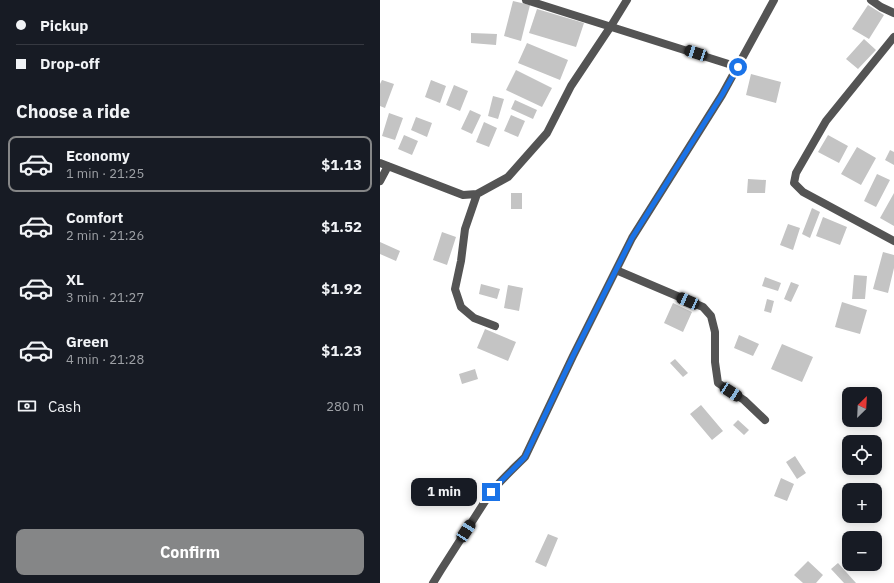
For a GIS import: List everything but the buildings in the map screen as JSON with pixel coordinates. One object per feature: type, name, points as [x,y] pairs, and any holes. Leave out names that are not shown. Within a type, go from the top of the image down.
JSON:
[{"type":"street","points":[[526,0],[738,67]]},
{"type":"street","points":[[380,163],[463,195],[476,194],[508,177],[546,132],[571,86],[627,0]]},
{"type":"street","points":[[433,583],[491,492],[499,482],[525,457],[573,356],[632,238],[722,95],[774,0]]},
{"type":"street","points":[[871,0],[894,13]]},
{"type":"street","points":[[894,37],[826,121],[796,173],[794,183],[803,192],[894,241]]},
{"type":"street","points":[[380,181],[388,166]]},
{"type":"street","points":[[476,194],[465,229],[455,289],[461,307],[474,318],[495,326]]},
{"type":"street","points":[[616,270],[703,307],[711,316],[715,332],[715,362],[718,383],[744,400],[765,420]]},
{"type":"route","points":[[491,492],[499,482],[525,457],[573,356],[632,238],[738,67]]}]
